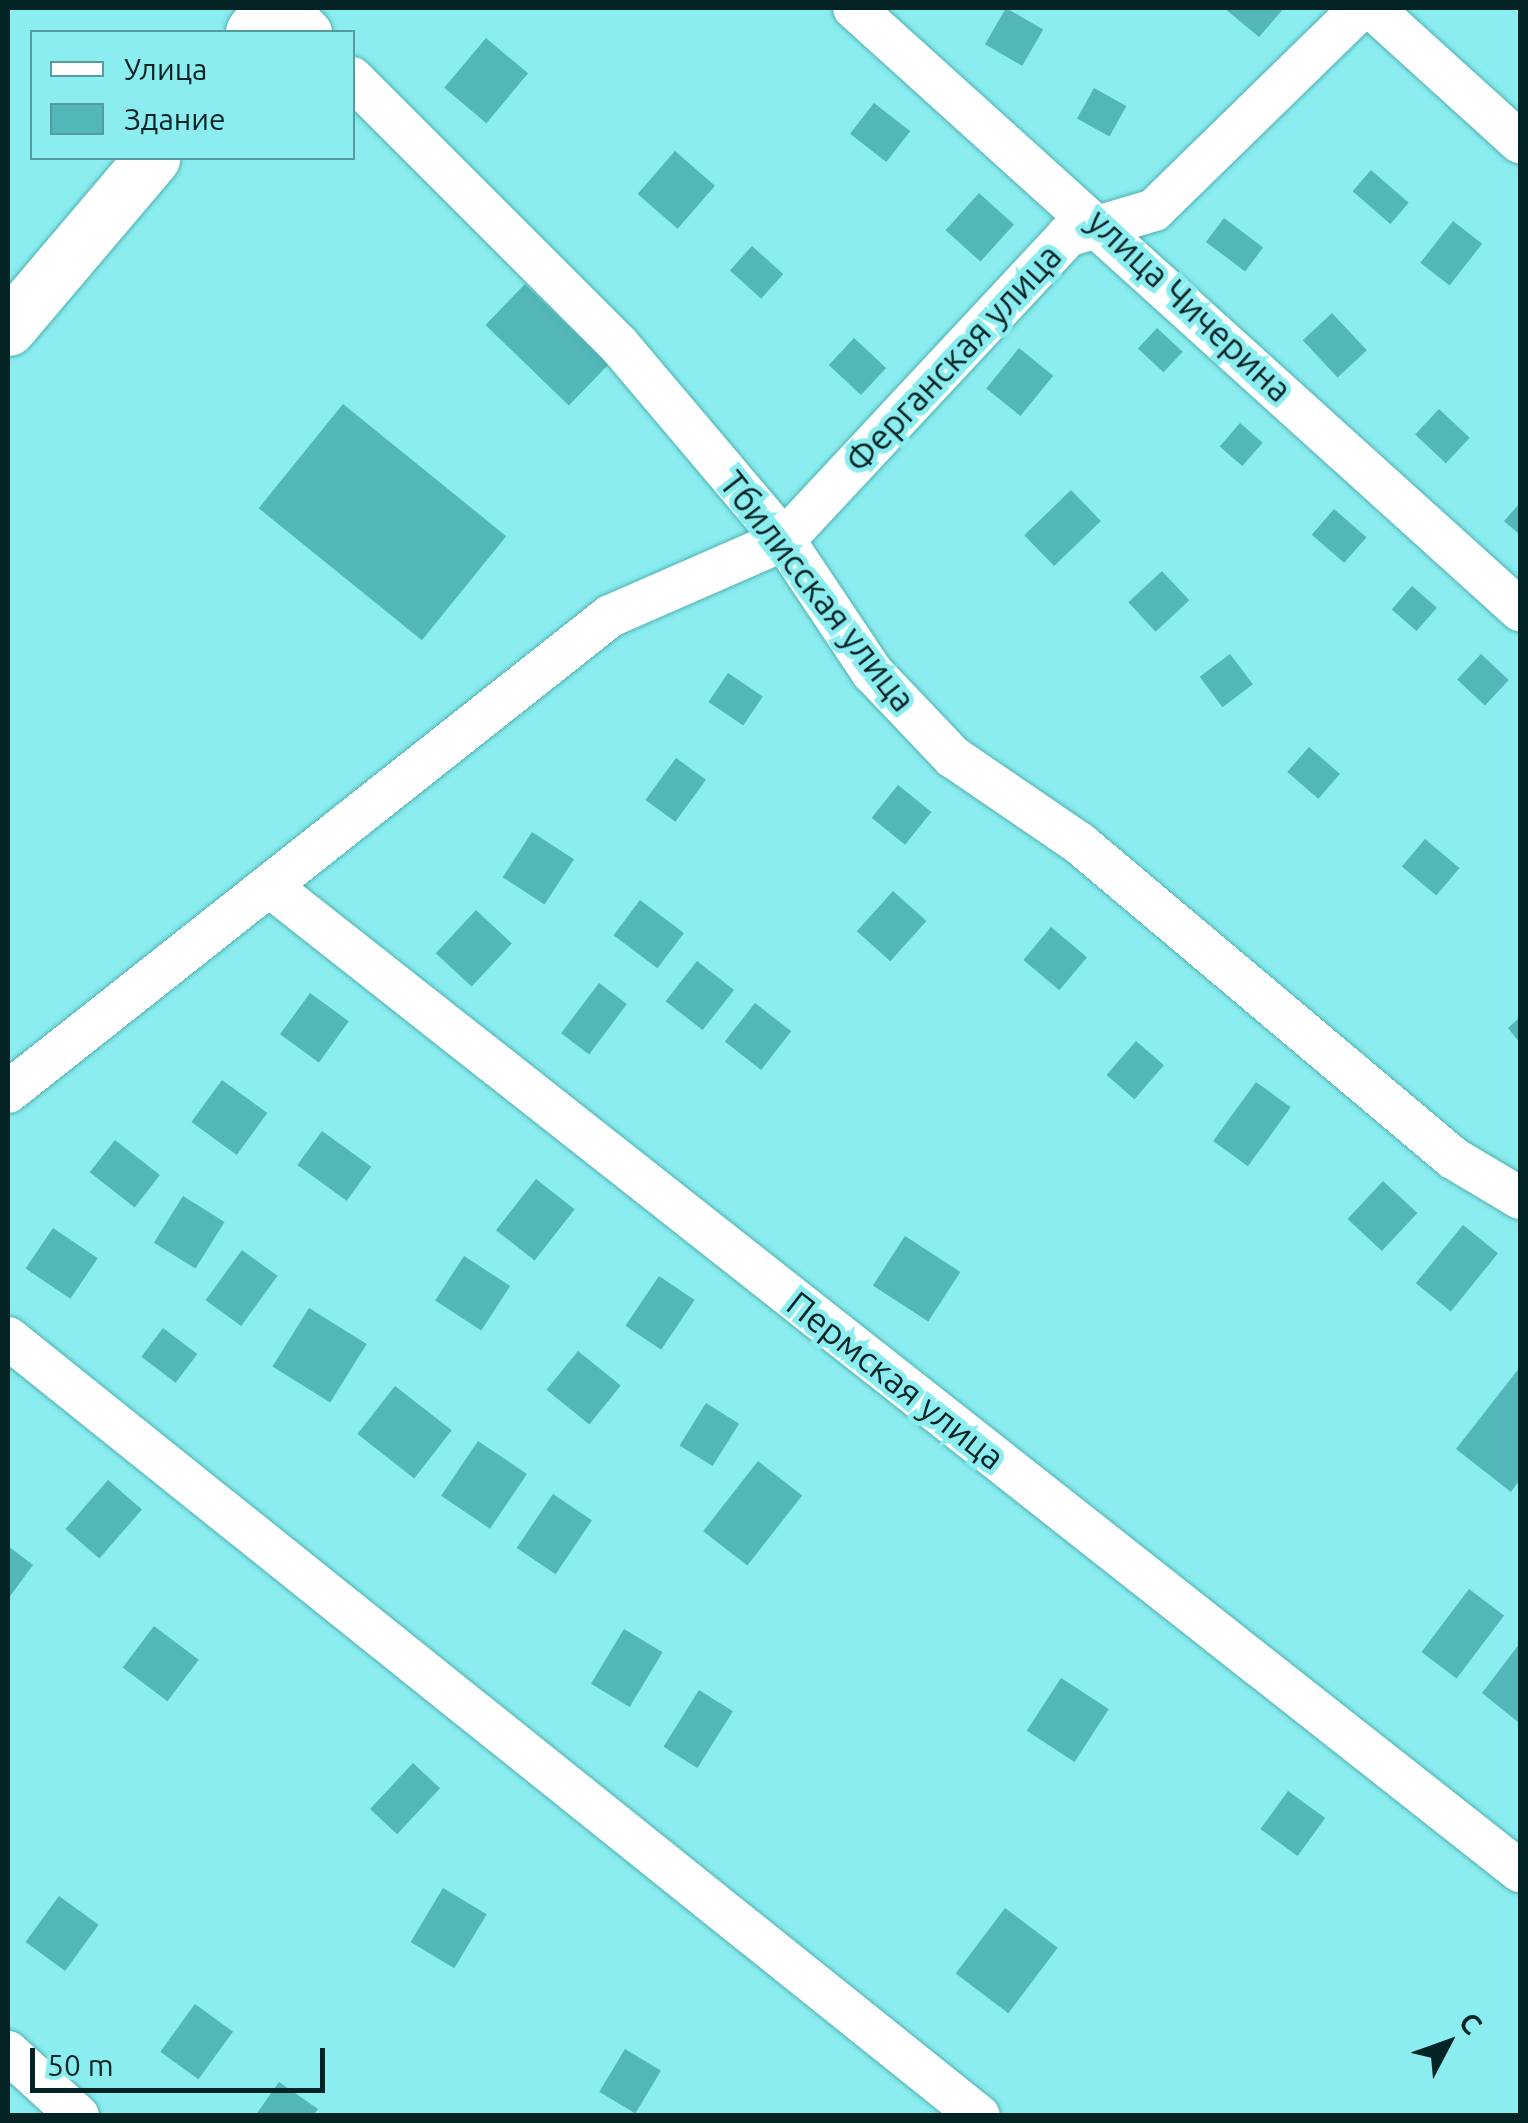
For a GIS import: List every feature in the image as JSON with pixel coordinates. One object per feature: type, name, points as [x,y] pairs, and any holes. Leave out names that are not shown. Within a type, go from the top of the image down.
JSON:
[{"type":"highway","points":[[255,30],[273,8]]},
{"type":"highway","points":[[8,328],[150,160]]},
{"type":"street","points":[[288,8],[309,30]]},
{"type":"street","name":"улица Чичерина","points":[[854,8],[1108,228],[1520,610]]},
{"type":"street","name":"Ферганская улица","points":[[784,540],[1067,236],[1108,228],[1154,210],[1362,8]]},
{"type":"street","points":[[1372,8],[1520,142]]},
{"type":"street","name":"Тбилисская улица","points":[[355,81],[618,345],[784,540],[872,672],[953,756],[1079,843],[1453,1158],[1520,1198]]},
{"type":"street","points":[[8,1092],[272,888],[610,616],[784,540]]},
{"type":"street","name":"Пермская улица","points":[[272,888],[1520,1871]]},
{"type":"street","points":[[8,1338],[980,2116]]},
{"type":"street","points":[[8,2052],[78,2116]]},
{"type":"building","points":[[1006,8],[1043,29],[1022,66],[985,44]]},
{"type":"building","points":[[1224,8],[1284,8],[1259,37]]},
{"type":"building","points":[[486,38],[528,73],[486,123],[444,88]]},
{"type":"building","points":[[1094,88],[1126,106],[1109,137],[1077,119]]},
{"type":"building","points":[[874,103],[910,131],[886,162],[850,134]]},
{"type":"building","points":[[675,151],[715,186],[678,229],[638,194]]},
{"type":"building","points":[[1371,170],[1409,203],[1390,224],[1353,191]]},
{"type":"building","points":[[979,193],[1014,224],[980,262],[946,230]]},
{"type":"building","points":[[1224,218],[1263,247],[1245,271],[1206,242]]},
{"type":"building","points":[[1453,221],[1482,244],[1450,286],[1420,263]]},
{"type":"building","points":[[752,246],[783,274],[761,299],[730,271]]},
{"type":"building","points":[[525,284],[608,365],[569,406],[485,325]]},
{"type":"building","points":[[1332,313],[1367,350],[1338,378],[1303,340]]},
{"type":"building","points":[[1157,328],[1183,352],[1164,372],[1138,348]]},
{"type":"building","points":[[854,338],[886,368],[861,395],[829,365]]},
{"type":"building","points":[[1019,348],[1053,376],[1020,416],[986,388]]},
{"type":"building","points":[[343,404],[506,536],[422,640],[259,508]]},
{"type":"building","points":[[1439,409],[1470,438],[1446,463],[1415,435]]},
{"type":"building","points":[[1240,423],[1263,443],[1242,466],[1220,446]]},
{"type":"building","points":[[1071,490],[1101,521],[1054,566],[1024,535]]},
{"type":"building","points":[[1520,503],[1520,535],[1504,521]]},
{"type":"building","points":[[1334,509],[1366,537],[1344,563],[1312,535]]},
{"type":"building","points":[[1162,571],[1189,600],[1156,632],[1128,602]]},
{"type":"building","points":[[1412,586],[1437,608],[1417,631],[1392,609]]},
{"type":"building","points":[[1230,654],[1253,684],[1223,707],[1200,677]]},
{"type":"building","points":[[1481,654],[1509,680],[1485,706],[1457,680]]},
{"type":"building","points":[[728,673],[763,696],[743,726],[708,702]]},
{"type":"building","points":[[1309,747],[1340,774],[1318,799],[1287,772]]},
{"type":"building","points":[[676,758],[706,780],[675,822],[645,800]]},
{"type":"building","points":[[898,785],[931,812],[905,845],[872,818]]},
{"type":"building","points":[[532,832],[574,859],[545,905],[503,877]]},
{"type":"building","points":[[1425,839],[1459,868],[1436,896],[1402,867]]},
{"type":"building","points":[[893,891],[926,921],[890,961],[857,931]]},
{"type":"building","points":[[640,900],[684,933],[657,968],[614,935]]},
{"type":"building","points":[[476,910],[512,943],[472,987],[436,953]]},
{"type":"building","points":[[1051,927],[1087,957],[1059,990],[1023,960]]},
{"type":"building","points":[[697,961],[734,990],[703,1030],[666,1001]]},
{"type":"building","points":[[599,983],[627,1004],[589,1054],[561,1033]]},
{"type":"building","points":[[310,993],[349,1021],[319,1062],[280,1034]]},
{"type":"building","points":[[755,1003],[791,1031],[761,1070],[725,1042]]},
{"type":"building","points":[[1520,1017],[1520,1043],[1508,1028]]},
{"type":"building","points":[[1136,1041],[1164,1065],[1134,1099],[1106,1075]]},
{"type":"building","points":[[222,1080],[267,1113],[237,1155],[191,1122]]},
{"type":"building","points":[[1256,1082],[1291,1107],[1248,1166],[1213,1141]]},
{"type":"building","points":[[322,1131],[371,1167],[347,1201],[297,1165]]},
{"type":"building","points":[[115,1140],[160,1175],[135,1207],[90,1172]]},
{"type":"building","points":[[536,1179],[575,1209],[535,1260],[496,1230]]},
{"type":"building","points":[[1383,1181],[1417,1213],[1382,1251],[1348,1219]]},
{"type":"building","points":[[183,1196],[225,1222],[195,1269],[154,1243]]},
{"type":"building","points":[[1463,1225],[1498,1253],[1451,1312],[1416,1283]]},
{"type":"building","points":[[53,1228],[98,1258],[70,1299],[26,1269]]},
{"type":"building","points":[[905,1236],[960,1272],[928,1321],[873,1285]]},
{"type":"building","points":[[242,1250],[278,1276],[241,1326],[206,1300]]},
{"type":"building","points":[[464,1256],[510,1286],[481,1330],[435,1300]]},
{"type":"building","points":[[659,1276],[695,1300],[661,1350],[625,1326]]},
{"type":"building","points":[[309,1308],[367,1344],[330,1403],[272,1367]]},
{"type":"building","points":[[163,1328],[197,1354],[176,1383],[141,1357]]},
{"type":"building","points":[[578,1351],[621,1386],[589,1424],[547,1390]]},
{"type":"building","points":[[1520,1367],[1520,1479],[1511,1492],[1456,1449]]},
{"type":"building","points":[[395,1386],[452,1430],[414,1478],[357,1434]]},
{"type":"building","points":[[706,1403],[739,1424],[713,1466],[680,1445]]},
{"type":"building","points":[[478,1441],[527,1474],[490,1529],[441,1496]]},
{"type":"building","points":[[758,1461],[802,1495],[747,1566],[703,1531]]},
{"type":"building","points":[[108,1480],[142,1510],[99,1559],[65,1529]]},
{"type":"building","points":[[553,1494],[592,1520],[556,1574],[517,1548]]},
{"type":"building","points":[[8,1546],[33,1565],[8,1599]]},
{"type":"building","points":[[1469,1589],[1504,1615],[1457,1679],[1421,1652]]},
{"type":"building","points":[[154,1626],[199,1660],[167,1701],[123,1668]]},
{"type":"building","points":[[624,1629],[663,1652],[630,1707],[591,1684]]},
{"type":"building","points":[[1520,1643],[1520,1719],[1518,1722],[1482,1693]]},
{"type":"building","points":[[1061,1678],[1109,1709],[1074,1762],[1027,1731]]},
{"type":"building","points":[[699,1690],[733,1711],[697,1768],[663,1747]]},
{"type":"building","points":[[413,1763],[440,1788],[397,1834],[370,1809]]},
{"type":"building","points":[[1288,1791],[1325,1818],[1298,1856],[1260,1829]]},
{"type":"building","points":[[443,1888],[487,1914],[454,1968],[411,1942]]},
{"type":"building","points":[[59,1896],[99,1925],[65,1971],[25,1942]]},
{"type":"building","points":[[1005,1908],[1058,1948],[1008,2013],[956,1973]]},
{"type":"building","points":[[195,2004],[233,2032],[198,2079],[160,2052]]},
{"type":"building","points":[[625,2049],[661,2071],[635,2113],[599,2092]]},
{"type":"building","points":[[279,2082],[318,2109],[313,2116],[255,2116]]}]
